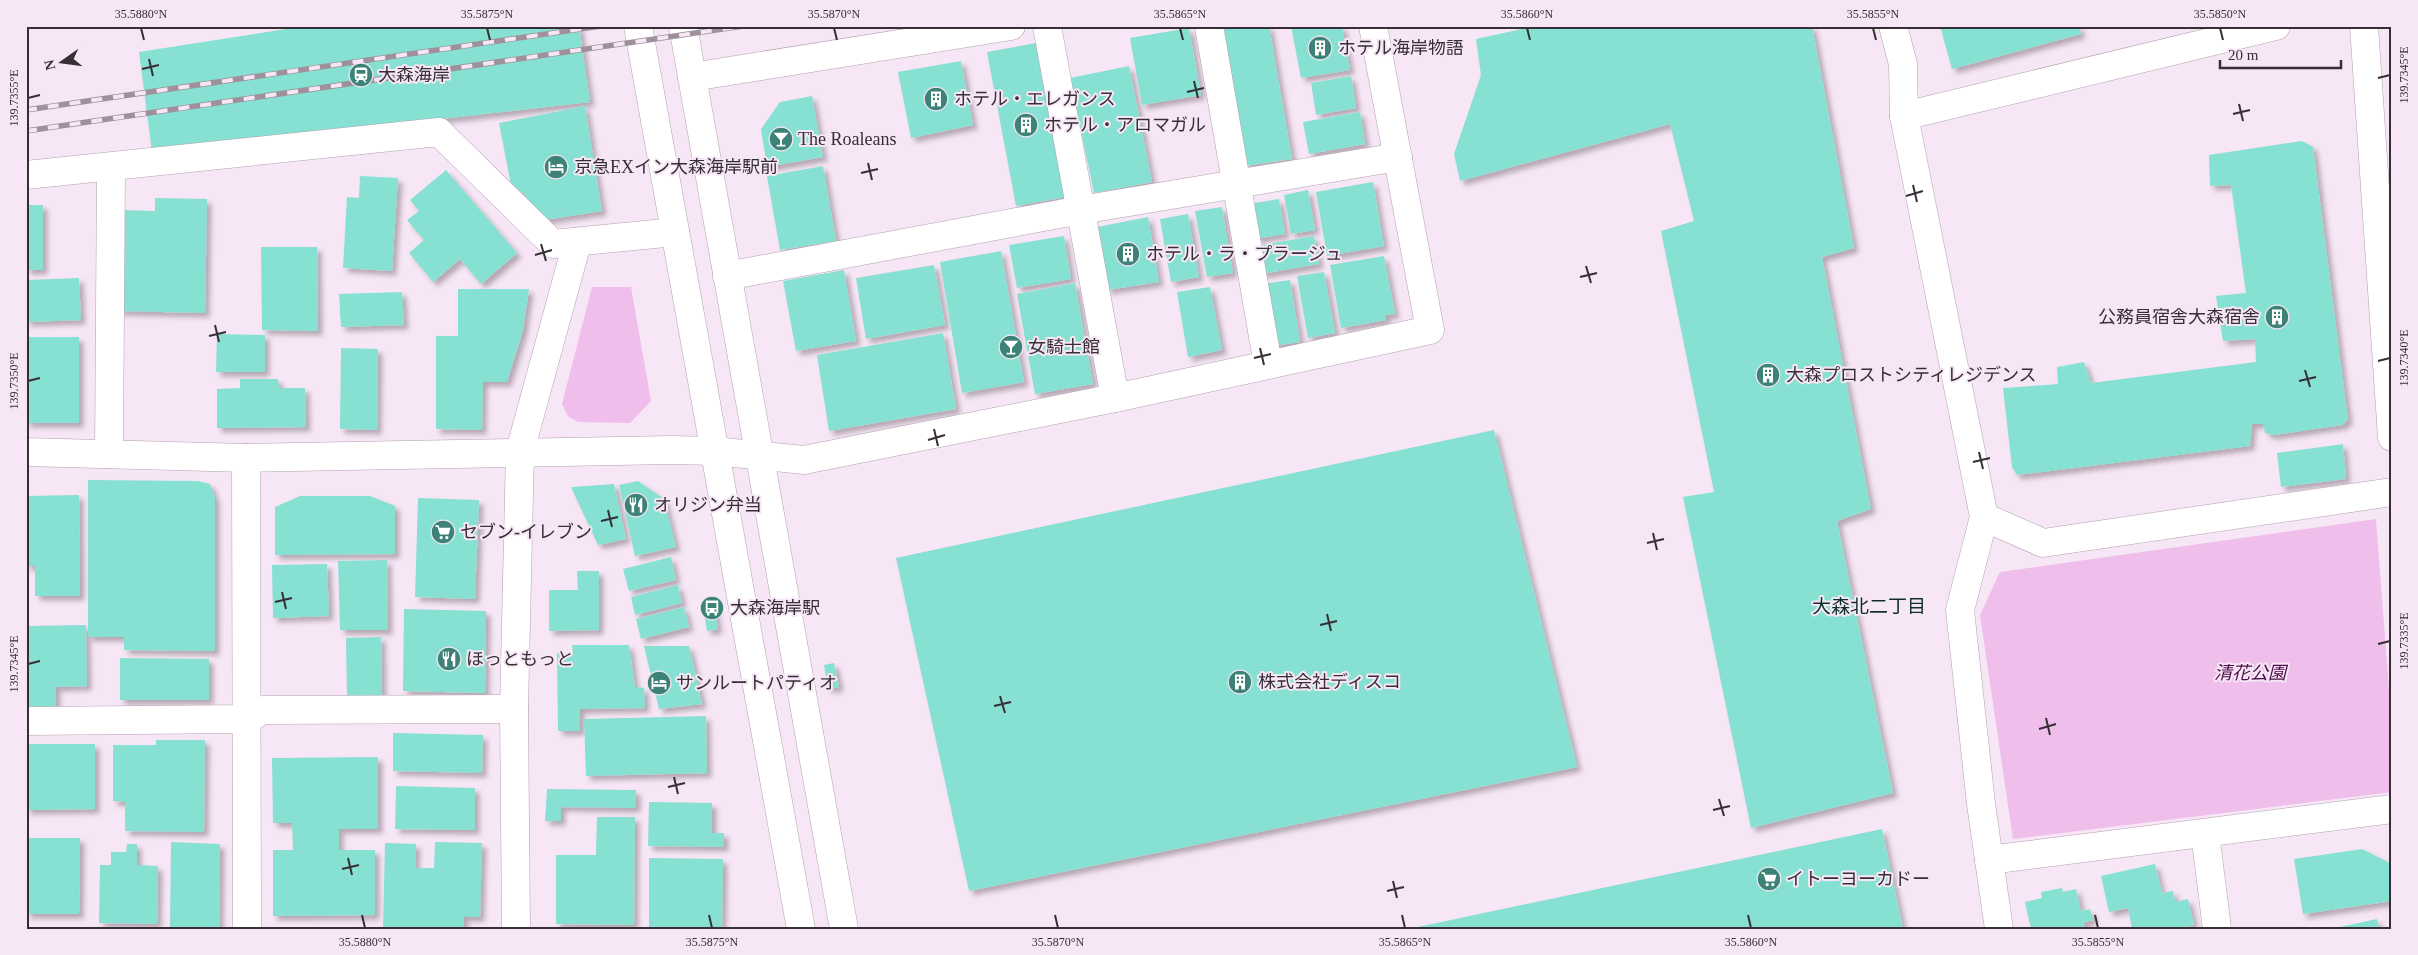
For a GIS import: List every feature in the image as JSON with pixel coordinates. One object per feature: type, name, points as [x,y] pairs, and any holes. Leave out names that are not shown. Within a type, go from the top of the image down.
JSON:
[{"type":"street","points":[[638,26],[801,929]]},
{"type":"street","points":[[683,26],[844,929]]},
{"type":"street","points":[[692,77],[1011,26]]},
{"type":"street","points":[[1047,26],[1116,398]]},
{"type":"street","points":[[1209,26],[1268,365]]},
{"type":"street","points":[[26,452],[246,458],[520,451],[714,451],[804,460],[1116,398],[1430,330],[1373,26]]},
{"type":"street","points":[[1893,26],[1902,64],[1904,116],[1984,517],[1960,610],[1980,804],[1999,929]]},
{"type":"street","points":[[1904,116],[2276,26]]},
{"type":"street","points":[[2364,26],[2388,321],[2392,436]]},
{"type":"street","points":[[26,175],[439,132],[553,244],[675,232]]},
{"type":"street","points":[[727,276],[1081,210],[1398,157]]},
{"type":"street","points":[[109,454],[111,167]]},
{"type":"street","points":[[516,929],[514,709],[520,451],[577,243]]},
{"type":"street","points":[[246,458],[247,929]]},
{"type":"street","points":[[1984,517],[2043,543],[2392,492]]},
{"type":"street","points":[[26,721],[247,719],[263,710],[514,709]]},
{"type":"street","points":[[1989,860],[2392,809]]},
{"type":"street","points":[[2205,833],[2217,929]]},
{"type":"green space","points":[[592,287],[631,287],[651,401],[630,423],[578,422],[568,416],[562,404]]},
{"type":"green space","name":"清花公園","points":[[2376,519],[2392,729],[2392,792],[2013,839],[1980,615],[2000,572]]},
{"type":"building","points":[[305,26],[579,26],[590,102],[152,152],[139,52]]},
{"type":"building","points":[[1220,26],[1269,26],[1292,159],[1245,166]]},
{"type":"building","name":"ホテル海岸物語","points":[[1291,26],[1342,26],[1350,70],[1301,78]]},
{"type":"building","name":"大森プロストシティレジデンス","points":[[1535,26],[1812,26],[1854,248],[1822,257],[1871,509],[1837,521],[1893,793],[1751,828],[1683,497],[1714,492],[1661,231],[1694,221],[1670,124],[1460,181],[1454,154],[1481,75],[1476,39]]},
{"type":"building","points":[[1940,26],[2079,26],[2081,34],[1952,69]]},
{"type":"building","points":[[1189,28],[1201,95],[1142,105],[1130,38]]},
{"type":"building","name":"ホテル・アロマガル","points":[[1036,43],[1066,197],[1016,206],[987,52]]},
{"type":"building","name":"ホテル・エレガンス","points":[[961,61],[973,125],[911,138],[898,72]]},
{"type":"building","points":[[1129,66],[1152,182],[1094,193],[1070,78]]},
{"type":"building","points":[[1351,76],[1356,108],[1316,115],[1311,83]]},
{"type":"building","points":[[812,96],[823,157],[767,167],[761,129],[780,102]]},
{"type":"building","points":[[585,106],[602,211],[538,221],[529,211],[524,192],[513,195],[499,123]]},
{"type":"building","points":[[1360,112],[1365,144],[1309,154],[1303,122]]},
{"type":"building","name":"公務員宿舎大森宿舎","points":[[2302,141],[2313,147],[2348,420],[2342,425],[2274,435],[2265,433],[2263,424],[2252,424],[2250,446],[2017,475],[2012,467],[2003,388],[2058,384],[2057,367],[2084,362],[2091,383],[2256,362],[2255,339],[2223,341],[2216,296],[2246,293],[2231,185],[2210,186],[2209,155]]},
{"type":"building","points":[[823,166],[836,241],[780,250],[767,176]]},
{"type":"building","points":[[446,170],[517,253],[481,284],[460,259],[433,282],[409,253],[424,240],[407,220],[419,211],[410,200]]},
{"type":"building","points":[[360,176],[398,178],[392,271],[343,268],[347,197],[359,198]]},
{"type":"building","points":[[1373,182],[1384,246],[1327,256],[1316,192]]},
{"type":"building","points":[[1308,190],[1315,230],[1291,234],[1284,195]]},
{"type":"building","points":[[155,198],[207,199],[205,313],[119,311],[121,210],[155,211]]},
{"type":"building","points":[[1279,199],[1285,234],[1255,239],[1249,204]]},
{"type":"building","points":[[26,205],[43,205],[43,270],[26,270]]},
{"type":"building","points":[[1222,207],[1233,273],[1207,277],[1195,211]]},
{"type":"building","points":[[1188,214],[1199,277],[1171,282],[1160,219]]},
{"type":"building","name":"ホテル・ラ・プラージュ","points":[[1148,217],[1159,282],[1107,290],[1097,227]]},
{"type":"building","points":[[1064,236],[1071,279],[1017,288],[1009,245]]},
{"type":"building","points":[[1314,236],[1319,264],[1261,274],[1256,246]]},
{"type":"building","points":[[261,247],[317,247],[318,331],[262,330]]},
{"type":"building","points":[[1001,251],[1024,382],[962,393],[940,262]]},
{"type":"building","points":[[1384,256],[1395,314],[1386,315],[1386,320],[1341,328],[1330,265]]},
{"type":"building","points":[[934,265],[945,325],[866,339],[856,278]]},
{"type":"building","points":[[844,270],[856,341],[796,351],[783,281]]},
{"type":"building","points":[[1324,272],[1335,333],[1308,338],[1297,276]]},
{"type":"building","points":[[79,278],[81,320],[26,322],[26,280]]},
{"type":"building","points":[[1290,280],[1300,342],[1272,346],[1262,284]]},
{"type":"building","points":[[1075,283],[1093,384],[1035,394],[1017,294]]},
{"type":"building","points":[[1210,287],[1222,350],[1188,357],[1177,292]]},
{"type":"building","points":[[458,289],[529,289],[523,330],[507,382],[483,382],[482,430],[436,429],[436,336],[458,336]]},
{"type":"building","points":[[402,292],[404,325],[341,327],[339,294]]},
{"type":"building","points":[[943,333],[956,409],[829,431],[817,355]]},
{"type":"building","points":[[217,334],[265,335],[265,372],[216,372]]},
{"type":"building","points":[[26,337],[79,337],[79,423],[26,423]]},
{"type":"building","points":[[341,348],[378,349],[377,430],[340,429]]},
{"type":"building","points":[[240,379],[278,379],[279,388],[305,388],[306,427],[217,428],[217,389],[240,388]]},
{"type":"building","name":"株式会社ディスコ","points":[[1494,430],[1577,767],[969,891],[896,558]]},
{"type":"building","points":[[2343,444],[2346,479],[2281,487],[2277,453]]},
{"type":"building","points":[[88,480],[198,481],[210,484],[215,498],[215,651],[124,650],[124,637],[88,637]]},
{"type":"building","points":[[638,481],[664,499],[676,547],[635,556],[619,485]]},
{"type":"building","points":[[614,484],[626,539],[598,545],[571,487]]},
{"type":"building","points":[[79,495],[80,596],[35,596],[35,566],[26,566],[26,496]]},
{"type":"building","points":[[300,496],[370,496],[395,506],[395,554],[275,555],[275,507]]},
{"type":"building","points":[[418,498],[479,500],[475,599],[415,597]]},
{"type":"building","points":[[671,557],[676,580],[629,591],[623,569]]},
{"type":"building","points":[[387,560],[388,630],[340,630],[338,561]]},
{"type":"building","points":[[327,564],[329,616],[273,618],[272,565]]},
{"type":"building","points":[[577,571],[599,571],[599,630],[549,631],[549,590],[578,590]]},
{"type":"building","points":[[678,585],[682,603],[635,615],[631,597]]},
{"type":"building","points":[[714,605],[718,629],[707,631],[703,607]]},
{"type":"building","points":[[684,607],[689,627],[641,639],[636,619]]},
{"type":"building","points":[[404,609],[486,611],[485,693],[403,691]]},
{"type":"building","points":[[86,625],[87,686],[56,687],[56,711],[26,712],[26,626]]},
{"type":"building","points":[[381,637],[382,696],[347,696],[346,638]]},
{"type":"building","points":[[572,645],[629,645],[635,687],[644,688],[645,708],[580,709],[580,731],[558,731],[557,653],[573,653]]},
{"type":"building","points":[[644,646],[689,646],[702,704],[659,709]]},
{"type":"building","points":[[120,658],[209,659],[209,700],[120,700]]},
{"type":"building","points":[[834,663],[839,687],[828,689],[824,665]]},
{"type":"building","points":[[706,716],[707,773],[586,776],[584,719]]},
{"type":"building","points":[[393,733],[483,735],[482,773],[393,771]]},
{"type":"building","points":[[156,740],[205,740],[204,832],[125,831],[125,802],[113,801],[113,745],[156,745]]},
{"type":"building","points":[[26,744],[95,744],[95,809],[26,810]]},
{"type":"building","points":[[378,757],[378,829],[339,829],[339,850],[375,850],[375,915],[273,916],[273,850],[293,850],[292,823],[273,823],[272,758]]},
{"type":"building","points":[[396,786],[475,788],[475,830],[395,829]]},
{"type":"building","points":[[547,789],[636,790],[636,808],[561,807],[561,821],[545,821]]},
{"type":"building","points":[[649,802],[712,803],[712,833],[724,833],[724,847],[648,846]]},
{"type":"building","points":[[597,817],[635,817],[634,925],[556,924],[556,855],[596,855]]},
{"type":"building","name":"イトーヨーカドー","points":[[1882,829],[1903,929],[1413,929],[1413,928]]},
{"type":"building","points":[[26,838],[80,838],[79,914],[26,914]]},
{"type":"building","points":[[171,842],[220,844],[219,929],[170,929]]},
{"type":"building","points":[[435,842],[482,843],[480,917],[464,917],[464,929],[383,928],[385,843],[416,844],[415,868],[434,868]]},
{"type":"building","points":[[127,844],[137,844],[137,865],[158,866],[157,924],[99,923],[100,865],[111,865],[111,852],[126,852]]},
{"type":"building","points":[[2362,849],[2390,863],[2392,901],[2303,914],[2294,859]]},
{"type":"building","points":[[649,858],[723,859],[722,929],[649,929]]},
{"type":"building","points":[[2155,864],[2162,893],[2173,891],[2175,902],[2188,899],[2194,925],[2179,929],[2132,929],[2128,908],[2109,912],[2101,876]]},
{"type":"building","points":[[2062,888],[2063,892],[2076,889],[2081,911],[2090,909],[2093,920],[2083,923],[2085,928],[2081,929],[2031,929],[2025,902],[2042,898],[2041,892]]},
{"type":"building","points":[[2377,919],[2379,929],[2335,929],[2335,928]]},
{"type":"railway","points":[[26,110],[601,26]]},
{"type":"railway","points":[[26,131],[743,26]]},
{"type":"place","name":"ホテル海岸物語","points":[[1320,48]]},
{"type":"place","name":"大森海岸","points":[[361,75]]},
{"type":"place","name":"ホテル・エレガンス","points":[[936,99]]},
{"type":"place","name":"ホテル・アロマガル","points":[[1026,125]]},
{"type":"place","name":"The Roaleans","points":[[781,139]]},
{"type":"place","name":"京急EXイン大森海岸駅前","points":[[556,167]]},
{"type":"place","name":"ホテル・ラ・プラージュ","points":[[1128,254]]},
{"type":"place","name":"公務員宿舎大森宿舎","points":[[2277,317]]},
{"type":"place","name":"女騎士館","points":[[1011,347]]},
{"type":"place","name":"大森プロストシティレジデンス","points":[[1768,375]]},
{"type":"place","name":"オリジン弁当","points":[[636,505]]},
{"type":"place","name":"セブン-イレブン","points":[[443,532]]},
{"type":"place","name":"大森海岸駅","points":[[712,608]]},
{"type":"place","name":"ほっともっと","points":[[449,659]]},
{"type":"place","name":"株式会社ディスコ","points":[[1240,682]]},
{"type":"place","name":"サンルートパティオ","points":[[659,683]]},
{"type":"place","name":"イトーヨーカドー","points":[[1769,879]]},
{"type":"district","name":"大森北二丁目","points":[[1869,606]]}]
